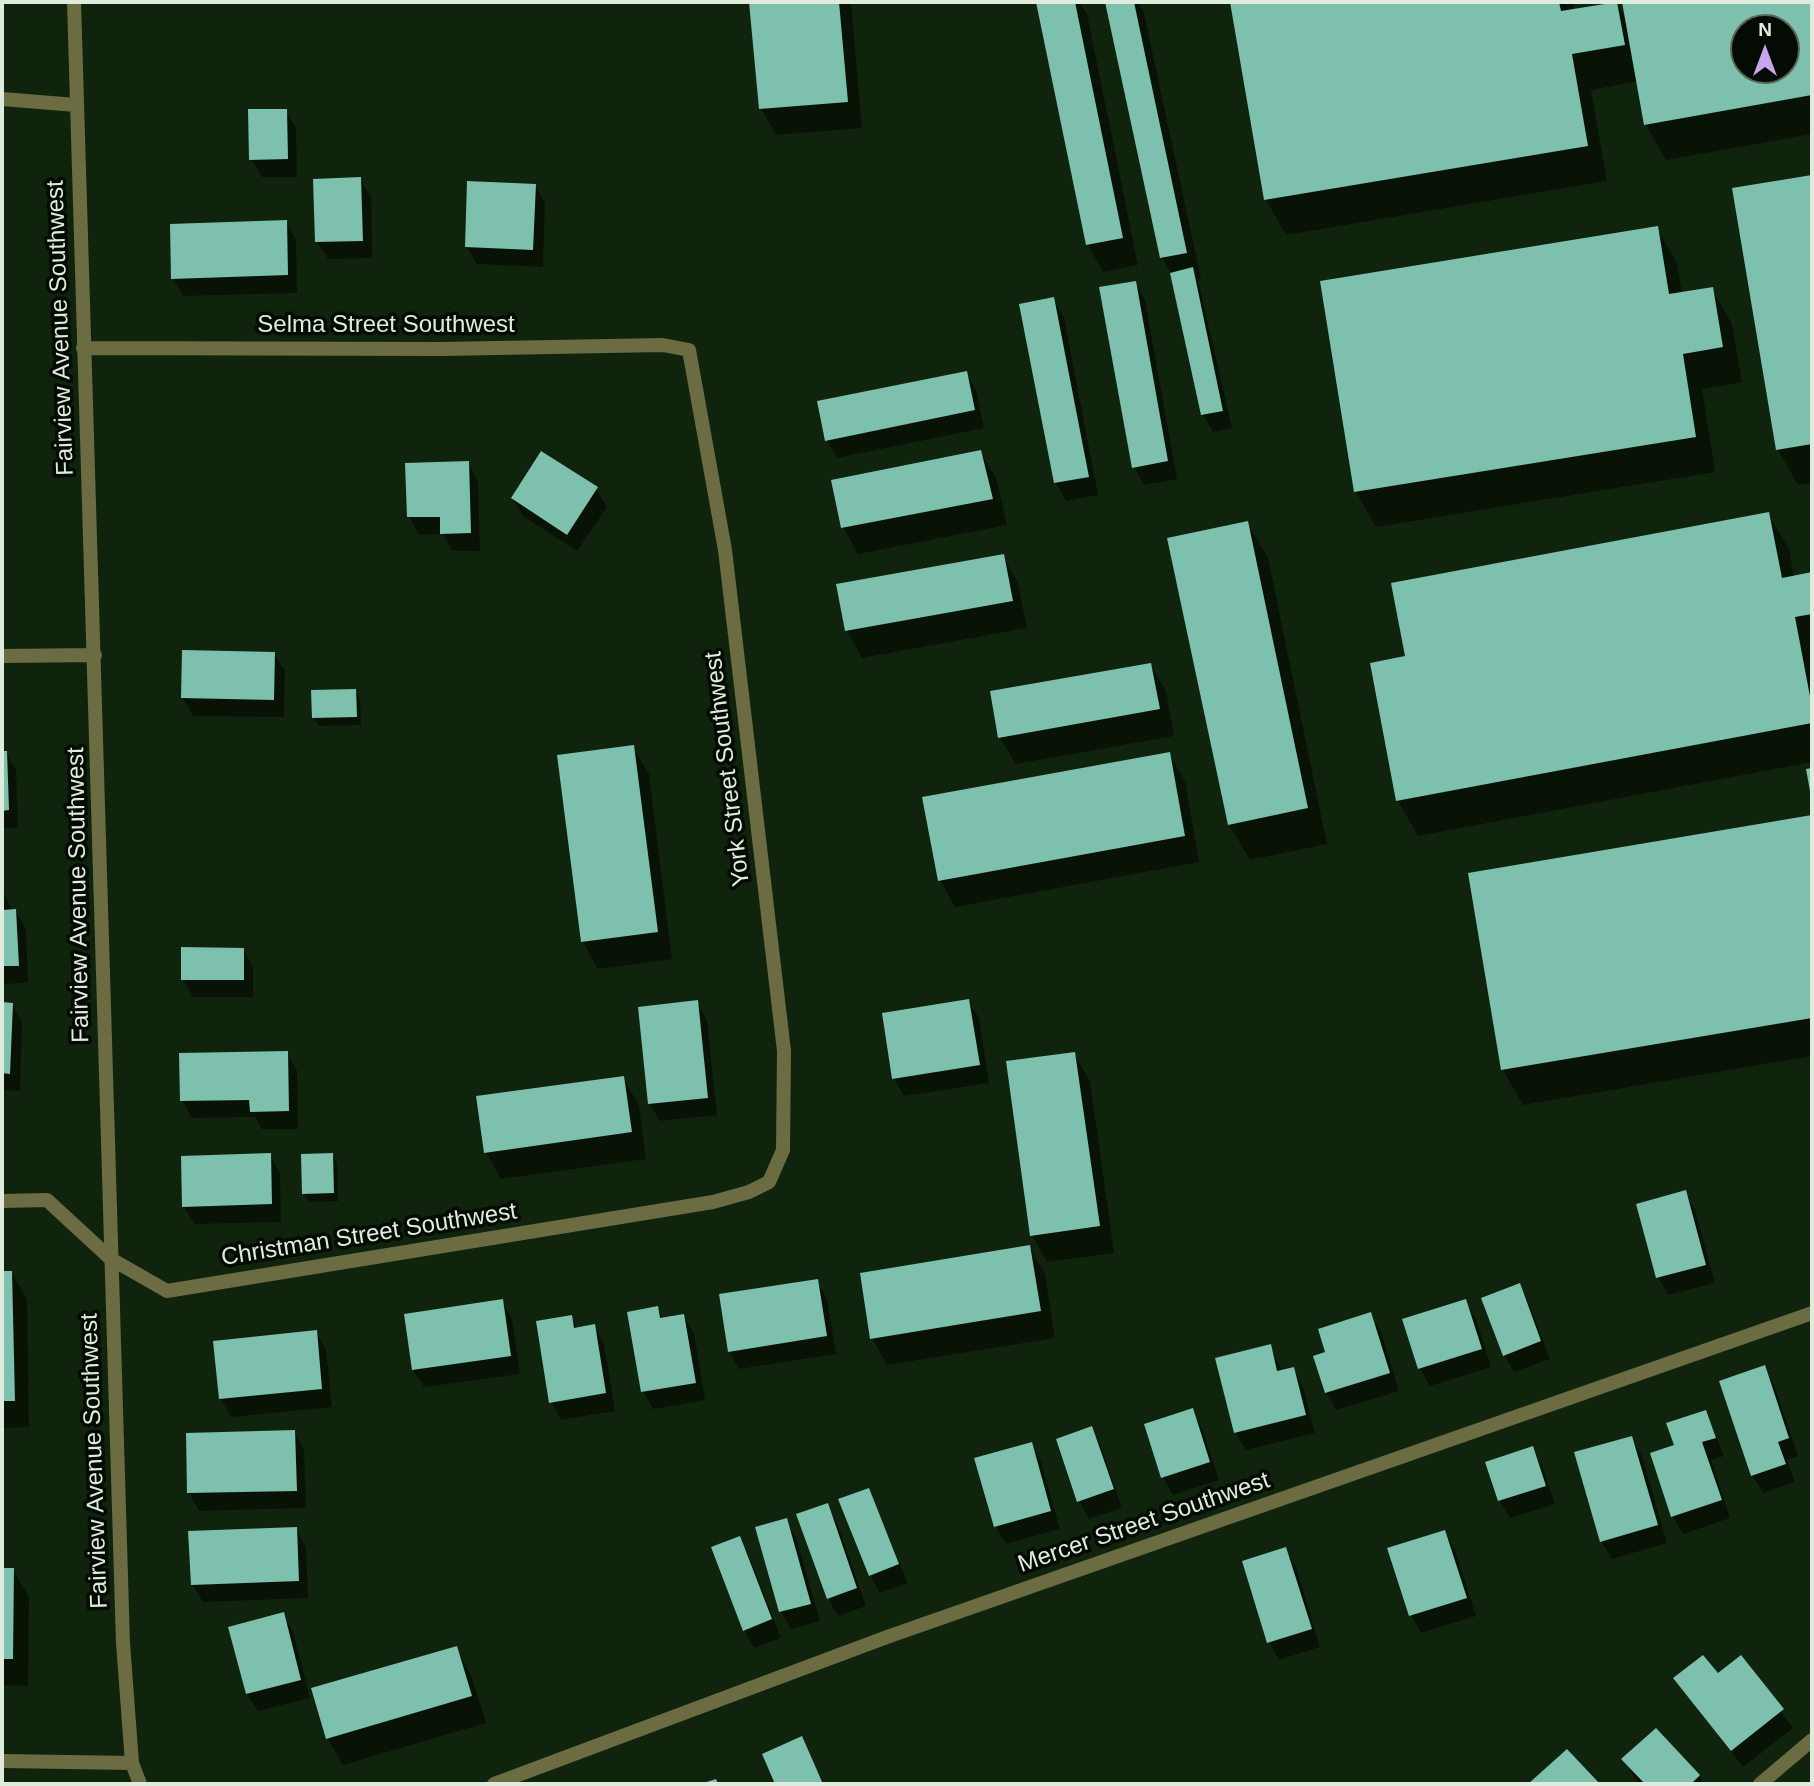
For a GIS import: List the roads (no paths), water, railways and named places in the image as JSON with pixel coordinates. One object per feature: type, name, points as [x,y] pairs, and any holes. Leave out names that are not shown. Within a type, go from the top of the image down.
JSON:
[{"type":"street","name":"Fairview Avenue Southwest","points":[[74,2],[124,1643],[132,1763],[140,1784]]},
{"type":"street","points":[[2,99],[76,106]]},
{"type":"street","name":"Selma Street Southwest","points":[[83,348],[441,349],[663,345],[689,350]]},
{"type":"street","name":"York Street Southwest","points":[[689,350],[725,551],[784,1051],[783,1150],[769,1182]]},
{"type":"street","points":[[2,656],[95,655]]},
{"type":"street","name":"Christman Street Southwest","points":[[2,1201],[47,1200],[111,1259],[167,1291],[713,1202],[749,1192],[769,1182]]},
{"type":"street","name":"Mercer Street Southwest","points":[[494,1784],[887,1637],[1812,1312]]},
{"type":"street","points":[[1760,1784],[1812,1741]]},
{"type":"street","points":[[2,1761],[132,1763]]}]
